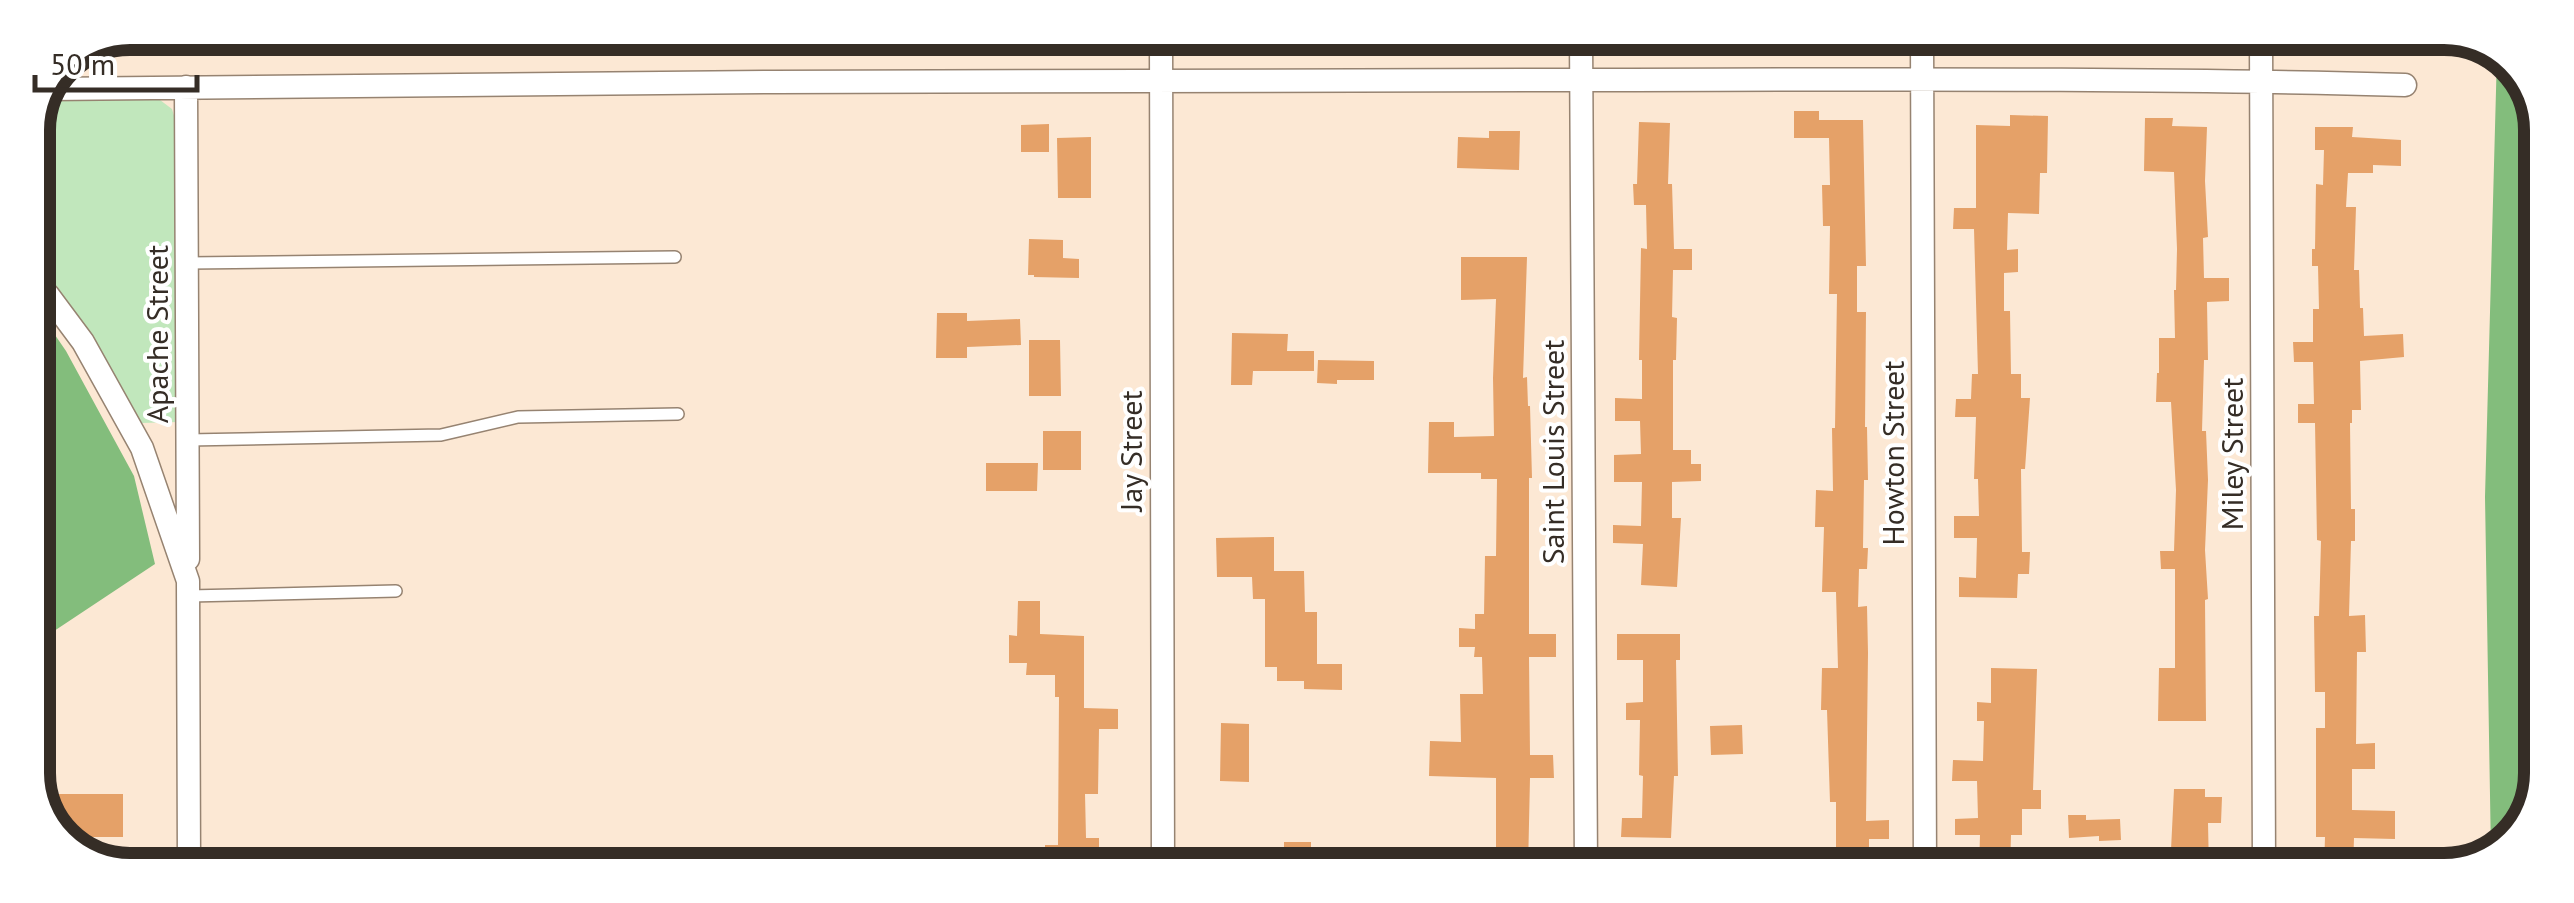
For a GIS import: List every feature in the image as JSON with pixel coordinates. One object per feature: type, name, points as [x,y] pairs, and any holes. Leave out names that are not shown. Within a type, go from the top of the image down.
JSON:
[{"type":"street","name":"Jay Street","points":[[1161,50],[1163,853]]},
{"type":"street","name":"Saint Louis Street","points":[[1582,50],[1586,853]]},
{"type":"street","name":"Howton Street","points":[[1923,50],[1924,853]]},
{"type":"street","name":"Miley Street","points":[[2261,50],[2264,853]]},
{"type":"street","points":[[62,89],[1162,80],[1924,79],[2406,84]]},
{"type":"street","name":"Apache Street","points":[[186,87],[189,853]]},
{"type":"street","name":"Apache Street","points":[[50,299],[84,342],[142,448],[188,588]]},
{"type":"lane","points":[[188,263],[675,257]]},
{"type":"lane","points":[[188,440],[441,434],[518,416],[678,414]]},
{"type":"lane","points":[[188,588],[396,591]]},
{"type":"green space","points":[[2497,71],[2516,95],[2524,125],[2524,773],[2516,808],[2491,838],[2485,497]]},
{"type":"green space","points":[[156,97],[172,109],[178,422],[142,423],[96,347],[50,286],[50,130],[57,98]]},
{"type":"green space","points":[[50,328],[134,476],[155,564],[50,634]]},
{"type":"building","points":[[1794,111],[1819,111],[1819,120],[1863,120],[1866,266],[1857,266],[1857,312],[1866,312],[1868,480],[1864,480],[1863,548],[1868,548],[1867,569],[1859,569],[1858,607],[1867,606],[1866,821],[1889,820],[1889,839],[1869,839],[1869,853],[1836,853],[1836,802],[1830,802],[1827,710],[1821,710],[1822,668],[1838,668],[1836,592],[1822,592],[1824,527],[1815,527],[1816,490],[1833,491],[1837,294],[1829,294],[1830,226],[1823,226],[1822,185],[1830,185],[1829,138],[1794,138]]},
{"type":"building","points":[[2010,115],[2048,116],[2047,173],[2040,173],[2039,214],[2008,213],[2007,250],[2018,249],[2018,272],[2004,273],[2004,311],[2010,311],[2011,374],[2021,374],[2021,398],[2030,398],[2025,469],[2021,469],[2022,552],[2030,552],[2029,574],[2018,574],[2017,598],[1959,597],[1959,577],[1976,578],[1977,538],[1954,538],[1954,516],[1979,516],[1978,479],[1974,479],[1976,417],[1955,417],[1956,399],[1971,399],[1972,374],[1978,374],[1974,229],[1953,229],[1954,208],[1976,208],[1976,125],[2010,126]]},
{"type":"building","points":[[2145,118],[2173,118],[2172,126],[2207,127],[2208,237],[2203,238],[2204,278],[2229,278],[2229,301],[2207,302],[2208,360],[2204,360],[2202,431],[2206,431],[2208,480],[2206,721],[2158,721],[2159,668],[2175,668],[2175,569],[2161,569],[2160,551],[2174,551],[2176,490],[2171,402],[2156,402],[2157,373],[2159,338],[2175,338],[2177,249],[2174,172],[2144,171]]},
{"type":"building","points":[[1639,122],[1670,123],[1668,184],[1672,184],[1674,249],[1692,249],[1692,270],[1673,270],[1672,317],[1677,318],[1673,450],[1691,450],[1691,464],[1701,464],[1701,481],[1672,482],[1672,518],[1681,518],[1677,587],[1641,585],[1643,544],[1613,543],[1613,525],[1641,526],[1642,482],[1614,482],[1614,455],[1641,454],[1640,421],[1615,421],[1615,398],[1642,399],[1641,248],[1647,249],[1646,205],[1634,205],[1633,184],[1637,184]]},
{"type":"building","points":[[1049,124],[1049,152],[1021,152],[1021,125]]},
{"type":"building","points":[[2315,127],[2353,127],[2352,137],[2401,140],[2401,166],[2373,165],[2373,173],[2348,173],[2346,207],[2356,207],[2354,270],[2359,270],[2364,336],[2403,334],[2404,357],[2360,361],[2361,410],[2352,410],[2350,423],[2355,541],[2351,541],[2349,616],[2365,615],[2366,652],[2357,652],[2356,744],[2375,743],[2375,769],[2352,769],[2352,810],[2395,811],[2395,839],[2354,838],[2354,853],[2325,853],[2325,837],[2316,837],[2316,728],[2325,728],[2325,692],[2315,692],[2314,616],[2319,616],[2321,541],[2317,540],[2315,423],[2298,423],[2298,404],[2314,404],[2313,362],[2294,362],[2293,342],[2313,342],[2313,309],[2319,309],[2318,266],[2312,266],[2312,249],[2316,184],[2323,185],[2324,150],[2315,150]]},
{"type":"building","points":[[1489,131],[1520,131],[1519,170],[1457,168],[1458,137],[1489,138]]},
{"type":"building","points":[[1091,137],[1091,198],[1058,198],[1057,138]]},
{"type":"building","points":[[1029,239],[1063,240],[1063,258],[1079,259],[1079,278],[1028,275]]},
{"type":"building","points":[[1461,257],[1527,257],[1523,378],[1527,377],[1530,406],[1532,478],[1529,634],[1556,634],[1556,657],[1529,657],[1530,755],[1553,755],[1554,778],[1530,778],[1528,853],[1496,853],[1496,778],[1429,776],[1430,741],[1461,742],[1460,694],[1483,694],[1482,657],[1474,657],[1475,647],[1459,647],[1459,628],[1475,629],[1475,614],[1484,614],[1485,556],[1496,556],[1497,479],[1481,479],[1481,473],[1428,473],[1429,422],[1454,422],[1454,437],[1494,436],[1496,299],[1461,300]]},
{"type":"building","points":[[937,313],[967,313],[967,321],[1020,319],[1021,345],[967,347],[967,358],[936,358]]},
{"type":"building","points":[[1232,333],[1288,334],[1287,351],[1314,351],[1314,371],[1253,371],[1252,385],[1231,385]]},
{"type":"building","points":[[1029,340],[1060,340],[1061,396],[1029,396]]},
{"type":"building","points":[[1318,360],[1374,361],[1374,380],[1317,383]]},
{"type":"building","points":[[1043,431],[1081,431],[1081,470],[1043,470]]},
{"type":"building","points":[[986,463],[1038,463],[1037,491],[986,491]]},
{"type":"building","points":[[1274,537],[1274,571],[1304,571],[1305,612],[1317,612],[1317,664],[1342,664],[1342,690],[1304,689],[1304,681],[1277,681],[1277,667],[1265,667],[1265,599],[1253,599],[1252,577],[1217,577],[1216,538]]},
{"type":"building","points":[[1018,601],[1040,601],[1040,634],[1084,636],[1084,708],[1118,709],[1118,729],[1099,729],[1098,794],[1085,794],[1086,838],[1099,838],[1099,853],[1045,853],[1045,845],[1058,845],[1059,697],[1055,697],[1055,675],[1026,675],[1027,663],[1009,663],[1009,635],[1017,636]]},
{"type":"building","points":[[1617,634],[1680,634],[1680,660],[1676,660],[1678,776],[1674,776],[1671,838],[1621,837],[1622,818],[1642,818],[1640,720],[1626,720],[1626,703],[1643,702],[1643,660],[1617,660]]},
{"type":"building","points":[[1991,668],[2037,669],[2033,790],[2041,790],[2041,809],[2022,809],[2022,835],[2011,835],[2010,853],[1979,853],[1980,835],[1955,835],[1955,819],[1978,818],[1977,781],[1952,781],[1953,760],[1983,761],[1984,721],[1977,721],[1977,702],[1991,703]]},
{"type":"building","points":[[1221,723],[1249,724],[1249,782],[1220,781]]},
{"type":"building","points":[[1742,725],[1743,754],[1711,755],[1710,726]]},
{"type":"building","points":[[2174,789],[2205,789],[2205,797],[2222,797],[2221,823],[2208,823],[2209,853],[2171,853]]},
{"type":"building","points":[[123,794],[123,837],[85,839],[67,822],[54,796]]},
{"type":"building","points":[[2068,815],[2086,815],[2086,820],[2120,819],[2121,840],[2099,841],[2099,836],[2069,838]]},
{"type":"building","points":[[1284,842],[1311,842],[1311,853],[1284,853]]}]
